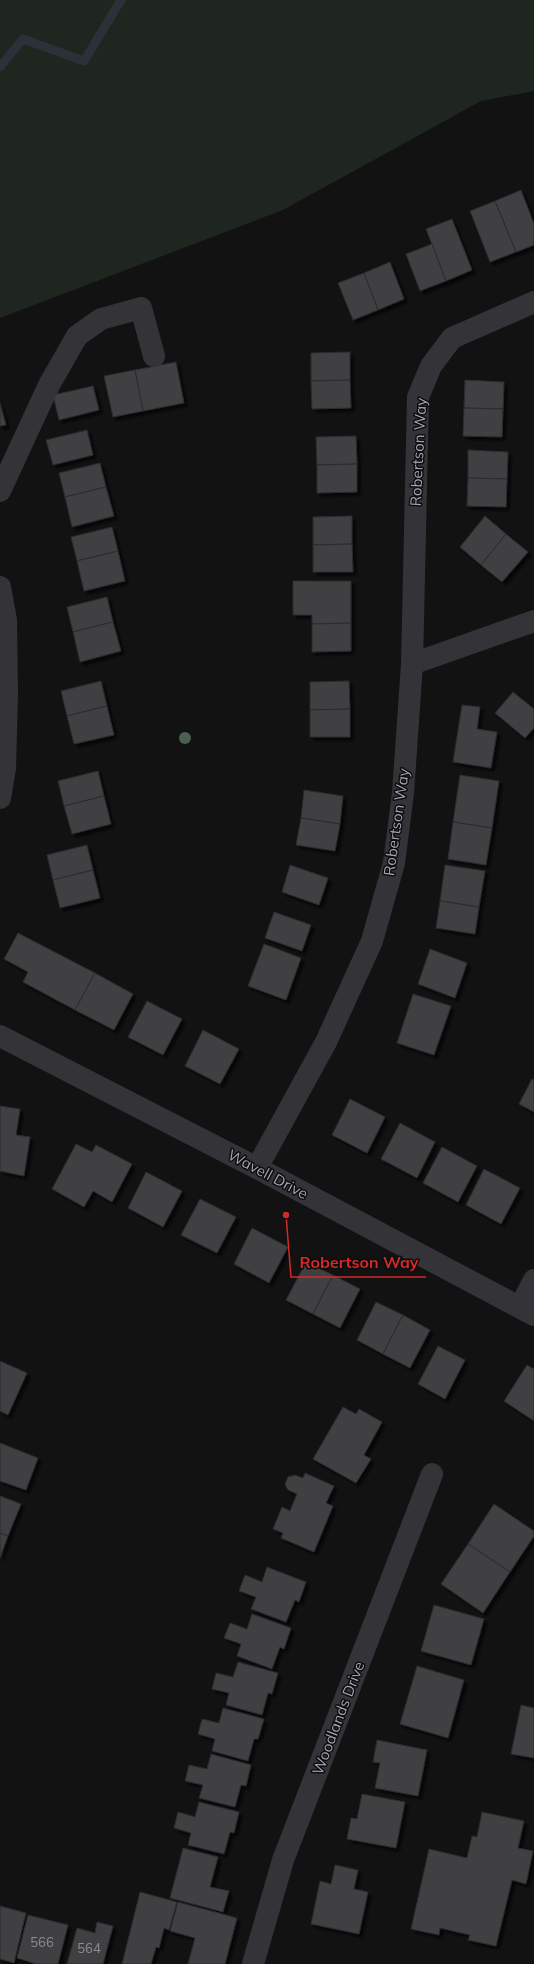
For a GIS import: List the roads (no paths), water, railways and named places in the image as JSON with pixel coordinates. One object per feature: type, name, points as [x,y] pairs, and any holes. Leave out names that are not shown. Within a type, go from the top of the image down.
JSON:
[{"type":"street","name":"Robertson Way","points":[[257,1168],[326,1042],[372,941],[394,863],[403,793],[412,664],[418,397],[431,366],[452,338],[534,302]]},
{"type":"street","points":[[0,491],[49,385],[77,336],[101,319],[141,308],[154,356]]},
{"type":"street","points":[[0,587],[6,620],[4,692],[5,769],[0,798]]},
{"type":"street","points":[[412,664],[534,621]]},
{"type":"street","name":"Wavell Drive","points":[[0,1036],[257,1168],[527,1311]]},
{"type":"street","points":[[527,1311],[534,1280]]},
{"type":"street","name":"Woodlands Drive","points":[[252,1964],[283,1860],[432,1474]]},
{"type":"waterway","points":[[0,67],[23,39],[84,61],[121,0]]},
{"type":"place","name":"Robertson Way","points":[[286,1215]]}]
